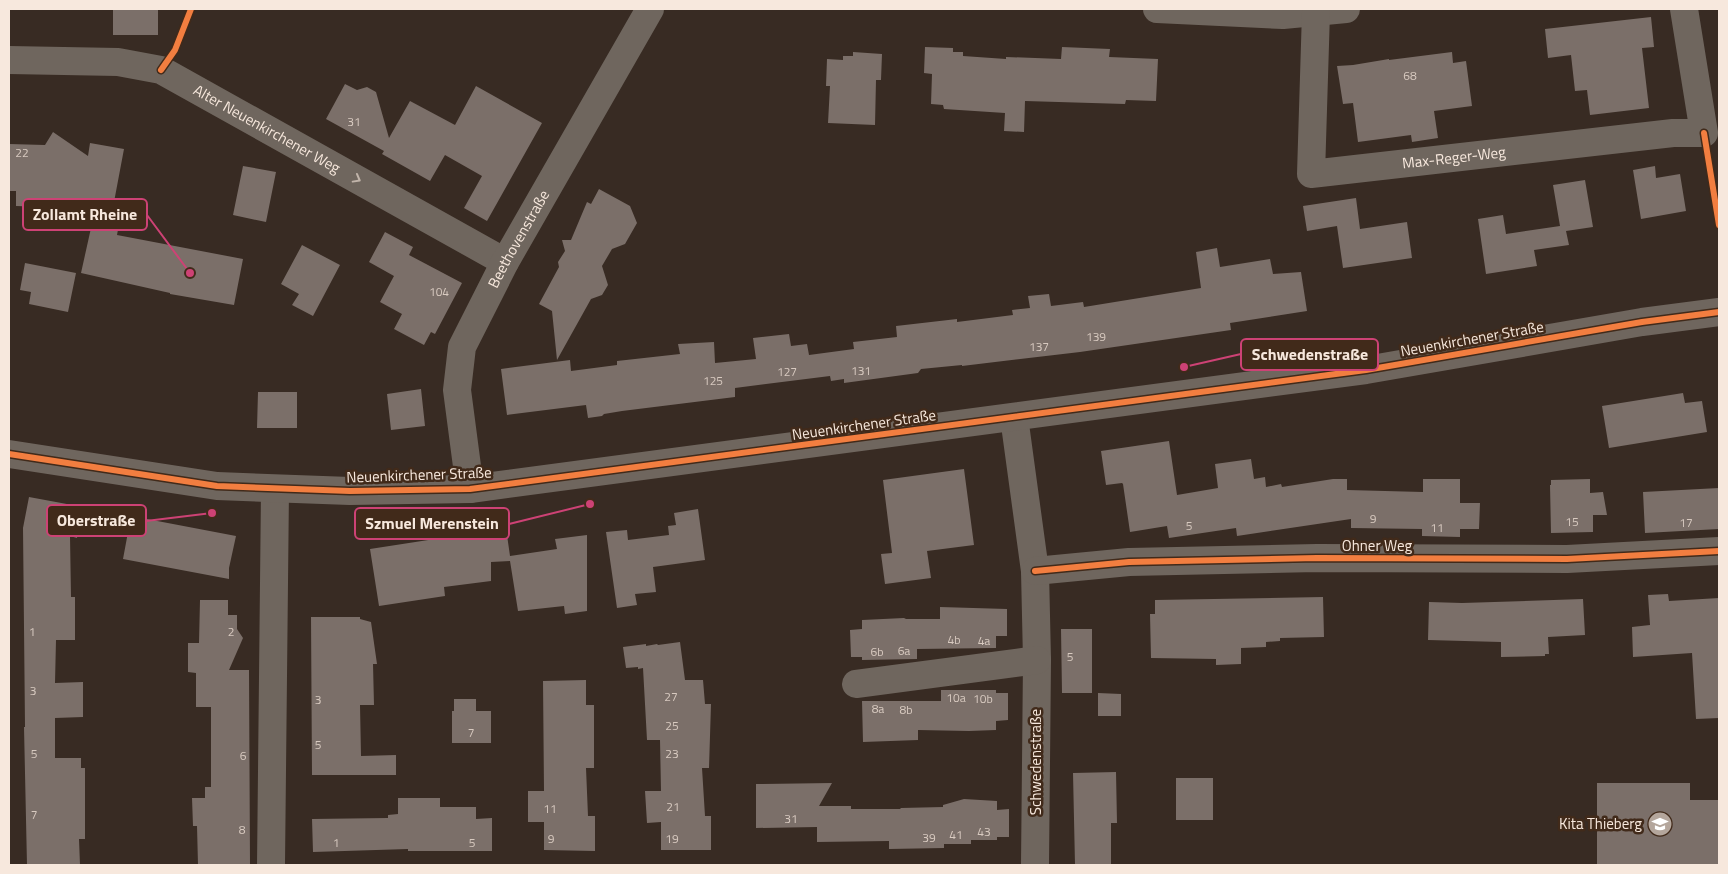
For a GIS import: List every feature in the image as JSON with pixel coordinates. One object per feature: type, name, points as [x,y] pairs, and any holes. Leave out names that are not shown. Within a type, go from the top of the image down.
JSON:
[{"type":"street","name":"Beethovenstraße","points":[[470,489],[458,390],[462,347],[506,262],[650,9]]},
{"type":"street","points":[[1157,9],[1282,15],[1346,9]]},
{"type":"street","name":"Max-Reger-Weg","points":[[1316,12],[1311,174],[1673,133],[1704,133],[1707,77],[1684,9]]},
{"type":"street","name":"Alter Neuenkirchener Weg","points":[[9,60],[118,62],[161,70],[506,262]]},
{"type":"street","name":"Neuenkirchener Straße","points":[[9,454],[196,484],[275,489],[389,491],[470,489],[1366,370],[1642,322],[1719,312]]},
{"type":"street","name":"Schwedenstraße","points":[[1014,417],[1035,570],[1037,660],[1036,865]]},
{"type":"street","points":[[272,865],[275,489]]},
{"type":"street","name":"Ohner Weg","points":[[1035,570],[1129,562],[1317,558],[1568,559],[1719,551]]},
{"type":"street","points":[[856,684],[1037,660]]},
{"type":"building","points":[[113,9],[158,9],[158,35],[113,35]]},
{"type":"building","points":[[1651,17],[1654,47],[1642,48],[1649,108],[1590,115],[1587,90],[1575,91],[1571,55],[1548,58],[1545,29]]},
{"type":"building","points":[[925,47],[953,48],[953,52],[963,52],[963,56],[1006,59],[1006,57],[1061,59],[1062,47],[1110,49],[1109,57],[1158,59],[1156,101],[1126,100],[1125,104],[1025,101],[1024,132],[1004,131],[1005,113],[944,109],[943,105],[931,104],[932,74],[924,73]]},
{"type":"building","points":[[853,52],[882,54],[881,80],[876,80],[875,125],[828,123],[830,86],[826,86],[827,59],[843,60],[843,56],[853,56]]},
{"type":"building","points":[[1452,52],[1453,63],[1466,61],[1472,106],[1434,111],[1438,138],[1412,142],[1411,135],[1358,142],[1353,103],[1343,104],[1337,66]]},
{"type":"building","points":[[345,84],[357,90],[367,87],[376,92],[389,138],[410,101],[455,125],[476,86],[542,123],[487,221],[464,208],[482,176],[445,155],[430,181],[382,154],[384,151],[326,119]]},
{"type":"building","points":[[53,132],[88,156],[90,143],[124,149],[114,202],[123,203],[117,235],[243,259],[234,305],[170,294],[81,273],[91,228],[75,225],[78,208],[16,206],[16,191],[9,191],[9,144],[45,145]]},
{"type":"building","points":[[243,166],[276,172],[266,222],[233,215]]},
{"type":"building","points":[[1655,166],[1656,178],[1680,174],[1686,211],[1641,219],[1633,170]]},
{"type":"building","points":[[1585,180],[1593,227],[1566,231],[1569,245],[1534,250],[1537,266],[1486,274],[1478,219],[1503,215],[1506,234],[1560,226],[1553,185]]},
{"type":"building","points":[[599,189],[630,206],[637,223],[625,244],[612,249],[602,266],[608,285],[602,295],[591,299],[557,360],[552,311],[539,304],[559,267],[558,262],[565,251],[562,240],[571,240],[587,202],[591,204]]},
{"type":"building","points":[[1356,198],[1360,229],[1407,222],[1412,258],[1343,268],[1337,226],[1307,231],[1303,206]]},
{"type":"building","points":[[385,232],[413,247],[409,255],[462,283],[435,334],[431,332],[424,345],[394,329],[402,314],[380,302],[394,276],[369,262]]},
{"type":"building","points":[[302,245],[340,265],[313,316],[292,305],[299,294],[281,284]]},
{"type":"building","points":[[1217,248],[1220,267],[1270,259],[1273,274],[1301,272],[1307,311],[1230,323],[1231,330],[1080,352],[921,369],[918,373],[844,383],[844,379],[831,381],[830,376],[735,388],[735,397],[622,411],[588,418],[586,405],[507,415],[501,369],[570,360],[571,371],[617,365],[617,361],[680,354],[678,344],[714,342],[715,363],[756,359],[753,338],[789,334],[791,346],[807,344],[809,355],[854,349],[853,342],[897,337],[896,326],[957,319],[957,322],[1013,315],[1012,310],[1030,308],[1028,296],[1049,294],[1051,306],[1083,302],[1084,307],[1201,288],[1196,252]]},
{"type":"building","points":[[25,263],[76,273],[68,312],[29,304],[31,292],[20,290]]},
{"type":"building","points":[[421,389],[425,426],[391,430],[387,394]]},
{"type":"building","points":[[258,392],[297,392],[297,428],[257,428]]},
{"type":"building","points":[[1683,393],[1685,403],[1702,401],[1707,432],[1609,448],[1602,406]]},
{"type":"building","points":[[1169,441],[1177,495],[1218,488],[1215,464],[1251,459],[1254,479],[1265,477],[1266,487],[1281,484],[1282,487],[1333,479],[1347,479],[1347,490],[1423,492],[1423,479],[1460,479],[1460,503],[1480,503],[1479,529],[1460,529],[1460,537],[1422,536],[1422,529],[1351,528],[1351,519],[1237,536],[1236,528],[1169,538],[1167,526],[1130,532],[1123,484],[1106,485],[1101,451]]},
{"type":"building","points":[[964,469],[974,545],[927,551],[931,578],[885,584],[881,554],[892,553],[883,480]]},
{"type":"building","points":[[1590,479],[1590,493],[1603,492],[1607,515],[1593,515],[1593,532],[1551,533],[1551,480]]},
{"type":"building","points":[[1719,488],[1719,529],[1645,533],[1643,492]]},
{"type":"building","points":[[29,497],[83,507],[77,538],[70,536],[71,597],[75,597],[75,640],[56,640],[55,683],[83,682],[83,717],[55,718],[55,758],[81,758],[81,768],[85,768],[85,839],[79,839],[80,865],[27,865],[23,528]]},
{"type":"building","points":[[698,509],[705,560],[653,567],[656,592],[635,594],[637,605],[617,608],[606,532],[627,530],[628,540],[669,535],[668,526],[676,525],[674,513]]},
{"type":"building","points":[[131,516],[236,536],[229,568],[229,579],[123,559]]},
{"type":"building","points":[[506,528],[510,556],[557,549],[555,539],[587,535],[587,611],[565,614],[564,606],[518,611],[510,561],[491,562],[491,581],[444,587],[445,596],[379,606],[370,549]]},
{"type":"building","points":[[1668,594],[1669,601],[1719,598],[1719,718],[1696,719],[1692,653],[1633,657],[1632,627],[1650,625],[1648,595]]},
{"type":"building","points":[[1323,597],[1324,637],[1280,638],[1280,641],[1266,642],[1266,647],[1241,648],[1241,664],[1216,665],[1216,659],[1151,658],[1150,614],[1155,614],[1155,600]]},
{"type":"building","points":[[1583,599],[1585,635],[1548,637],[1549,654],[1545,654],[1545,656],[1501,657],[1501,642],[1428,640],[1429,602],[1462,603]]},
{"type":"building","points":[[200,600],[228,600],[228,615],[237,615],[237,629],[243,638],[229,670],[249,670],[250,865],[198,865],[197,826],[193,826],[192,798],[205,798],[205,787],[211,787],[211,707],[196,707],[196,673],[188,672],[188,643],[199,643]]},
{"type":"building","points":[[940,607],[1007,609],[1007,636],[996,636],[996,648],[917,649],[917,659],[862,660],[862,657],[851,657],[850,630],[862,629],[862,620],[940,619]]},
{"type":"building","points":[[311,617],[360,617],[360,619],[371,622],[377,664],[373,664],[374,705],[360,705],[361,756],[396,755],[396,775],[312,775]]},
{"type":"building","points":[[1061,629],[1092,629],[1092,693],[1062,693]]},
{"type":"building","points":[[680,642],[685,680],[703,680],[705,704],[711,704],[709,768],[702,768],[705,816],[711,816],[711,850],[661,850],[661,822],[647,823],[645,791],[661,791],[660,740],[647,740],[643,668],[626,668],[623,647]]},
{"type":"building","points":[[586,680],[586,705],[594,705],[594,768],[586,768],[588,816],[595,816],[595,851],[544,850],[544,822],[528,822],[528,791],[544,791],[543,681]]},
{"type":"building","points":[[941,690],[996,690],[996,693],[1008,693],[1008,720],[996,721],[996,730],[918,730],[918,740],[863,742],[862,701],[941,701]]},
{"type":"building","points":[[1098,693],[1121,694],[1121,716],[1098,716]]},
{"type":"building","points":[[454,699],[476,699],[476,711],[491,711],[491,743],[452,743]]},
{"type":"building","points":[[1116,772],[1117,823],[1111,823],[1111,865],[1075,865],[1073,773]]},
{"type":"building","points":[[1176,778],[1213,778],[1213,820],[1176,820]]},
{"type":"building","points":[[832,783],[819,806],[851,806],[851,809],[900,809],[943,807],[943,805],[964,799],[997,801],[997,810],[1009,809],[1009,837],[997,837],[997,840],[971,840],[971,844],[944,844],[944,848],[889,849],[889,841],[817,842],[817,827],[756,828],[756,784]]},
{"type":"building","name":"Kita Thieberg","points":[[1597,783],[1690,783],[1690,800],[1719,800],[1719,865],[1597,865]]},
{"type":"building","points":[[398,798],[440,798],[440,807],[476,807],[476,819],[492,818],[492,851],[408,851],[408,849],[313,852],[312,819],[388,818],[388,815],[398,814]]},
{"type":"cycle path","points":[[161,70],[175,50],[191,9]]},
{"type":"cycle path","points":[[1704,133],[1719,225]]},
{"type":"cycle path","points":[[9,454],[217,486],[350,491],[470,489],[1366,370],[1642,322],[1719,312]]},
{"type":"cycle path","points":[[1035,571],[1129,562],[1317,558],[1567,559],[1719,551]]},
{"type":"place","name":"Zollamt Rheine","points":[[190,273]]},
{"type":"place","name":"Schwedenstraße","points":[[1184,367]]},
{"type":"place","name":"Szmuel Merenstein","points":[[590,504]]},
{"type":"place","name":"Oberstraße","points":[[212,513]]},
{"type":"place","name":"Kita Thieberg","points":[[1660,824]]}]
